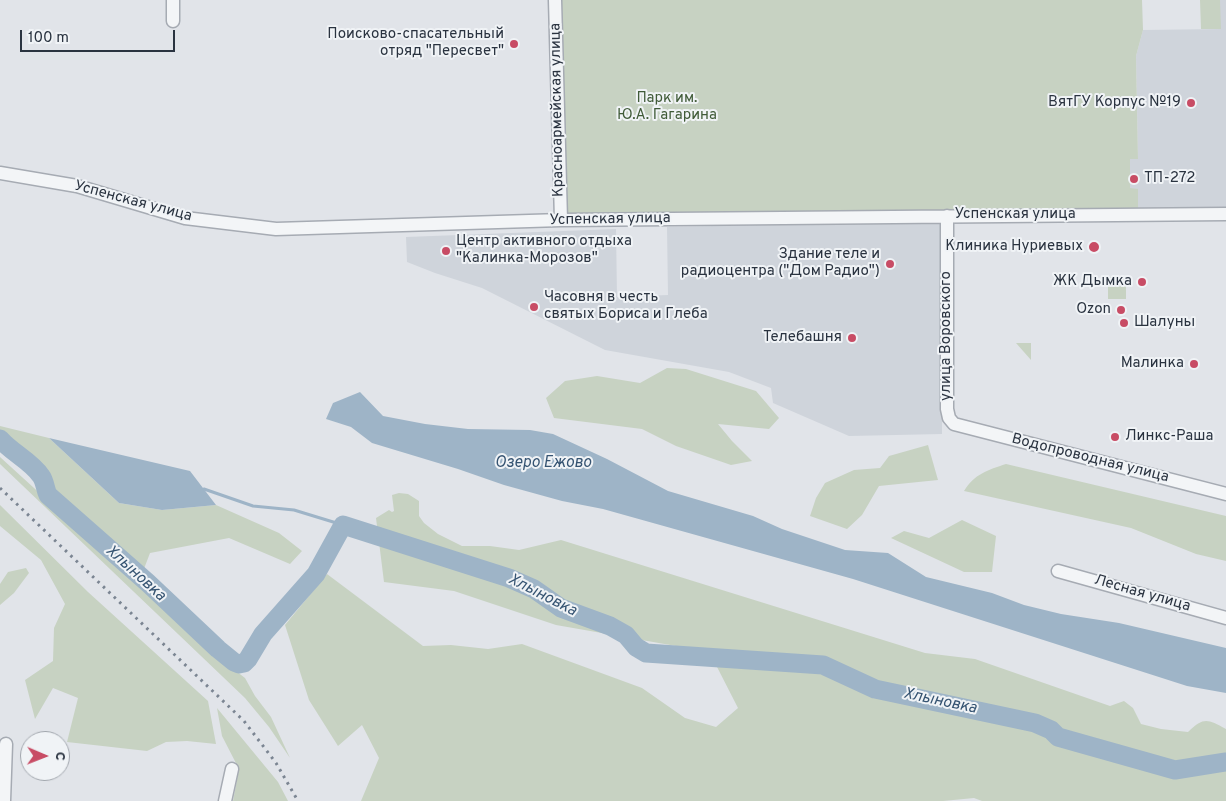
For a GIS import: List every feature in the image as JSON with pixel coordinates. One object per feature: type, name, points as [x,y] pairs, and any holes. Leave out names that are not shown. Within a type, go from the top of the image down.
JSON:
[{"type":"street","points":[[173,0],[173,21]]},
{"type":"street","name":"Красноармейская улица","points":[[555,0],[561,220]]},
{"type":"street","name":"Успенская улица","points":[[0,172],[77,186],[185,218],[260,228],[310,229],[561,220],[1226,214]]},
{"type":"street","name":"улица Воровского","points":[[947,216],[947,409],[949,418],[954,424]]},
{"type":"street","name":"Водопроводная улица","points":[[954,424],[1226,494]]},
{"type":"street","name":"Лесная улица","points":[[1058,571],[1226,618]]},
{"type":"street","points":[[4,801],[6,744]]},
{"type":"street","points":[[225,801],[232,770]]},
{"type":"shaded area","points":[[1220,0],[1226,0],[1226,208],[1138,209],[1138,189],[1130,189],[1130,159],[1138,158],[1136,56],[1143,30],[1220,29]]},
{"type":"shaded area","points":[[937,221],[942,227],[942,434],[849,436],[773,403],[771,388],[729,372],[605,350],[482,288],[407,262],[406,237],[616,229],[617,297],[668,295],[667,227]]},
{"type":"green space","name":"Парк им. Ю.А. Гагарина","points":[[555,0],[1142,0],[1143,30],[1136,56],[1138,159],[1130,159],[1130,188],[1138,189],[1138,209],[575,217],[565,212]]},
{"type":"green space","points":[[1200,0],[1220,0],[1221,29],[1201,29]]},
{"type":"green space","points":[[1108,277],[1126,277],[1126,299],[1108,299]]},
{"type":"green space","points":[[1016,343],[1031,343],[1031,360]]},
{"type":"green space","points":[[667,368],[686,369],[756,391],[779,418],[769,429],[718,424],[752,461],[731,465],[676,446],[642,429],[554,418],[546,398],[565,381],[597,376],[640,383]]},
{"type":"green space","points":[[0,426],[49,438],[119,503],[162,510],[216,505],[279,533],[302,551],[290,564],[229,538],[150,553],[142,574],[0,446]]},
{"type":"green space","points":[[928,445],[938,480],[879,486],[862,515],[847,529],[810,516],[816,498],[825,483],[854,470],[880,468],[889,456]]},
{"type":"green space","points":[[0,457],[192,632],[210,651],[245,678],[255,696],[271,717],[290,758],[269,727],[245,698],[0,464]]},
{"type":"green space","points":[[1006,464],[1226,516],[1226,561],[1196,554],[1131,528],[964,491],[972,480],[987,471]]},
{"type":"green space","points":[[399,493],[408,494],[419,501],[419,516],[424,523],[438,534],[462,546],[490,546],[519,550],[561,540],[925,653],[975,659],[1110,706],[1124,701],[1133,708],[1141,724],[1161,729],[1188,732],[1202,722],[1214,723],[1226,729],[1226,801],[982,801],[974,798],[943,801],[361,801],[379,758],[362,725],[338,746],[309,700],[285,625],[327,574],[423,646],[451,645],[488,649],[522,644],[642,688],[685,718],[716,727],[738,708],[715,663],[676,646],[556,625],[454,591],[384,582],[376,518],[389,510],[394,511],[392,495]]},
{"type":"green space","points":[[0,505],[88,592],[208,701],[216,744],[187,741],[166,742],[147,751],[70,742],[70,731],[78,698],[53,688],[35,719],[25,680],[53,661],[54,628],[65,604],[41,560],[0,526]]},
{"type":"green space","points":[[962,520],[996,536],[992,572],[964,572],[891,538],[904,531],[929,538]]},
{"type":"green space","points":[[26,568],[29,573],[14,593],[0,605],[0,584],[8,572]]},
{"type":"green space","points":[[217,708],[278,782],[288,801],[233,801],[239,769],[222,736]]},
{"type":"water","name":"Озеро Ежово","points":[[360,392],[383,416],[425,424],[468,429],[530,430],[553,434],[607,459],[668,491],[753,516],[782,529],[845,550],[888,553],[926,577],[992,593],[1024,605],[1061,614],[1119,623],[1226,648],[1226,693],[1187,686],[853,579],[603,509],[562,501],[504,485],[372,443],[351,427],[326,419],[333,403]]},
{"type":"water","points":[[49,438],[190,471],[216,505],[162,510],[119,503]]},
{"type":"waterway","name":"Хлыновка","points":[[0,439],[37,471],[43,480],[48,495],[148,583],[218,649],[239,664],[244,663],[248,659],[263,634],[316,574],[343,525],[509,578],[534,589],[561,608],[610,626],[626,635],[636,647],[646,653],[823,665],[875,689],[1035,723],[1051,730],[1058,737],[1175,770],[1226,762]]},
{"type":"waterway","points":[[204,489],[253,506],[294,510],[343,525]]},
{"type":"railway","points":[[0,488],[244,721],[276,763],[298,801]]},
{"type":"place","name":"Поисково-спасательный отряд \"Пересвет\"","points":[[514,44]]},
{"type":"place","name":"ВятГУ Корпус №19","points":[[1191,103]]},
{"type":"place","name":"ТП-272","points":[[1134,179]]},
{"type":"place","name":"Клиника Нуриевых","points":[[1094,247]]},
{"type":"place","name":"Центр активного отдыха \"Калинка-Морозов\"","points":[[446,251]]},
{"type":"place","name":"Здание теле и радиоцентра (\"Дом Радио\")","points":[[890,264]]},
{"type":"place","name":"ЖК Дымка","points":[[1142,282]]},
{"type":"place","name":"Часовня в честь святых Бориса и Глеба","points":[[534,307]]},
{"type":"place","name":"Ozon","points":[[1121,310]]},
{"type":"place","name":"Шалуны","points":[[1124,323]]},
{"type":"place","name":"Телебашня","points":[[852,338]]},
{"type":"place","name":"Малинка","points":[[1194,364]]},
{"type":"place","name":"Линкс-Раша","points":[[1115,437]]}]
